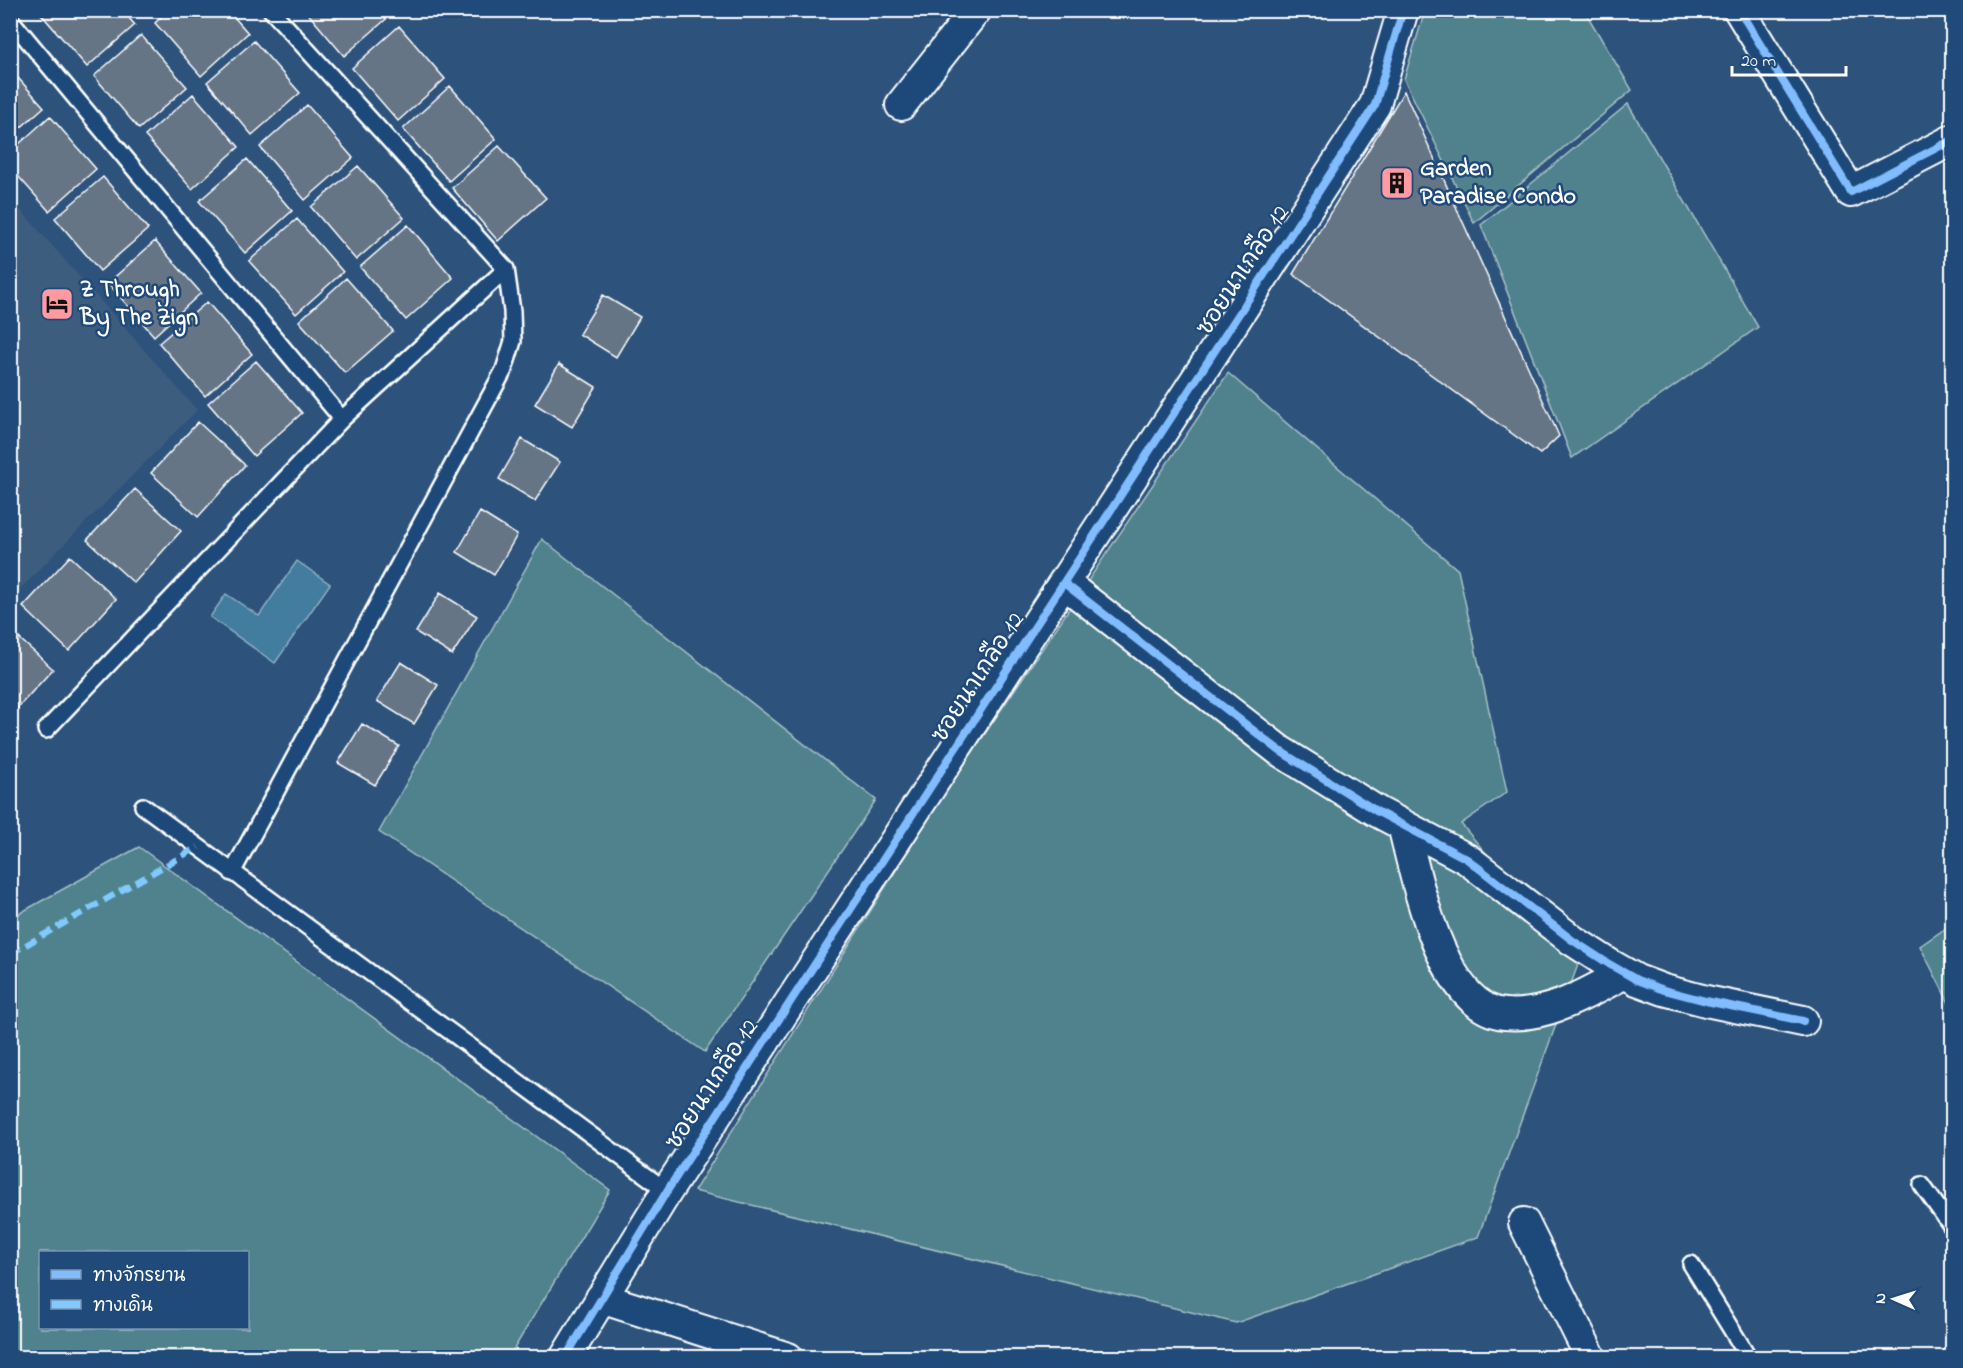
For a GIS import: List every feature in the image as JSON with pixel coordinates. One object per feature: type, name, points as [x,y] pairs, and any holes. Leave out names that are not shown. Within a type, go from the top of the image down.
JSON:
[{"type":"street","points":[[901,105],[976,10]]},
{"type":"street","points":[[1739,10],[1851,192],[1953,140]]},
{"type":"street","name":"ซอยนาเกลือ 12","points":[[565,1358],[667,1191],[1375,105],[1400,12]]},
{"type":"street","points":[[1064,583],[1280,751],[1403,825],[1467,859],[1572,940],[1625,973],[1664,990],[1706,1002],[1803,1021]]},
{"type":"street","points":[[1403,825],[1425,910],[1448,968],[1470,996],[1485,1009],[1505,1014],[1534,1012],[1572,1001],[1625,973]]},
{"type":"street","points":[[1524,1223],[1591,1358]]},
{"type":"street","points":[[601,1298],[788,1358]]},
{"type":"lane","points":[[232,873],[504,370],[513,341],[512,311],[506,269],[272,10]]},
{"type":"lane","points":[[10,19],[342,419]]},
{"type":"lane","points":[[46,730],[342,419],[506,269]]},
{"type":"lane","points":[[143,806],[667,1191]]},
{"type":"lane","points":[[1922,1185],[1953,1227]]},
{"type":"lane","points":[[1691,1264],[1749,1358]]},
{"type":"shaded area","name":"Z Through By The Zign","points":[[10,198],[197,410],[11,598],[10,598]]},
{"type":"shaded area","points":[[297,561],[330,584],[275,663],[210,617],[226,594],[259,616]]},
{"type":"green space","points":[[1584,10],[1632,90],[1474,223],[1404,79],[1425,11]]},
{"type":"green space","points":[[1628,104],[1758,327],[1572,458],[1481,225]]},
{"type":"green space","points":[[1228,373],[1458,570],[1507,792],[1461,824],[1579,962],[1478,1237],[1236,1323],[694,1191],[941,799]]},
{"type":"green space","points":[[542,539],[876,800],[705,1052],[379,832]]},
{"type":"green space","points":[[139,847],[610,1190],[509,1357],[11,1357],[11,918]]},
{"type":"green space","points":[[1952,924],[1952,1009],[1920,946]]},
{"type":"building","points":[[46,10],[122,10],[135,25],[87,67],[41,14]]},
{"type":"building","points":[[168,10],[228,10],[248,33],[201,76],[155,23]]},
{"type":"building","points":[[305,10],[389,10],[392,14],[344,56]]},
{"type":"building","points":[[399,26],[445,79],[398,121],[352,68]]},
{"type":"building","points":[[141,35],[187,87],[139,129],[94,76]]},
{"type":"building","points":[[254,41],[300,93],[252,135],[207,82]]},
{"type":"building","points":[[10,69],[44,107],[10,137]]},
{"type":"building","points":[[450,86],[496,139],[449,181],[403,129]]},
{"type":"building","name":"Garden Paradise Condo","points":[[1404,91],[1559,436],[1540,454],[1293,274]]},
{"type":"building","points":[[193,94],[239,147],[192,189],[145,136]]},
{"type":"building","points":[[307,105],[353,158],[305,200],[260,147]]},
{"type":"building","points":[[50,116],[96,169],[49,211],[10,167],[10,152]]},
{"type":"building","points":[[499,146],[546,198],[498,241],[452,188]]},
{"type":"building","points":[[247,159],[292,211],[245,253],[199,201]]},
{"type":"building","points":[[358,166],[404,218],[356,260],[311,207]]},
{"type":"building","points":[[103,177],[148,229],[100,271],[55,218]]},
{"type":"building","points":[[297,219],[343,272],[296,314],[249,261]]},
{"type":"building","points":[[408,225],[453,278],[406,320],[360,267]]},
{"type":"building","points":[[155,241],[201,293],[154,336],[108,283]]},
{"type":"building","points":[[346,278],[393,331],[345,373],[299,321]]},
{"type":"building","points":[[603,295],[640,317],[616,357],[579,334]]},
{"type":"building","points":[[207,302],[252,354],[205,396],[159,343]]},
{"type":"building","points":[[256,361],[302,413],[254,456],[208,403]]},
{"type":"building","points":[[559,364],[596,387],[572,427],[535,404]]},
{"type":"building","points":[[198,422],[245,465],[198,517],[151,473]]},
{"type":"building","points":[[522,439],[560,462],[535,501],[499,479]]},
{"type":"building","points":[[135,489],[181,531],[134,583],[87,540]]},
{"type":"building","points":[[480,512],[517,535],[494,575],[457,552]]},
{"type":"building","points":[[70,556],[116,599],[69,651],[23,607]]},
{"type":"building","points":[[440,593],[477,616],[452,655],[416,632]]},
{"type":"building","points":[[10,630],[53,669],[10,716]]},
{"type":"building","points":[[401,662],[438,685],[414,724],[377,701]]},
{"type":"building","points":[[362,724],[399,746],[375,785],[338,763]]},
{"type":"marked path","points":[[10,954],[198,847]]},
{"type":"cycle path","points":[[565,1358],[667,1191],[1375,105],[1403,10]]},
{"type":"cycle path","points":[[1739,10],[1851,192],[1952,140]]},
{"type":"cycle path","points":[[1064,583],[1280,751],[1378,812],[1467,859],[1572,940],[1609,964],[1637,980],[1664,990],[1803,1021]]},
{"type":"place","name":"Garden Paradise Condo","points":[[1397,183]]},
{"type":"place","name":"Z Through By The Zign","points":[[57,304]]}]
